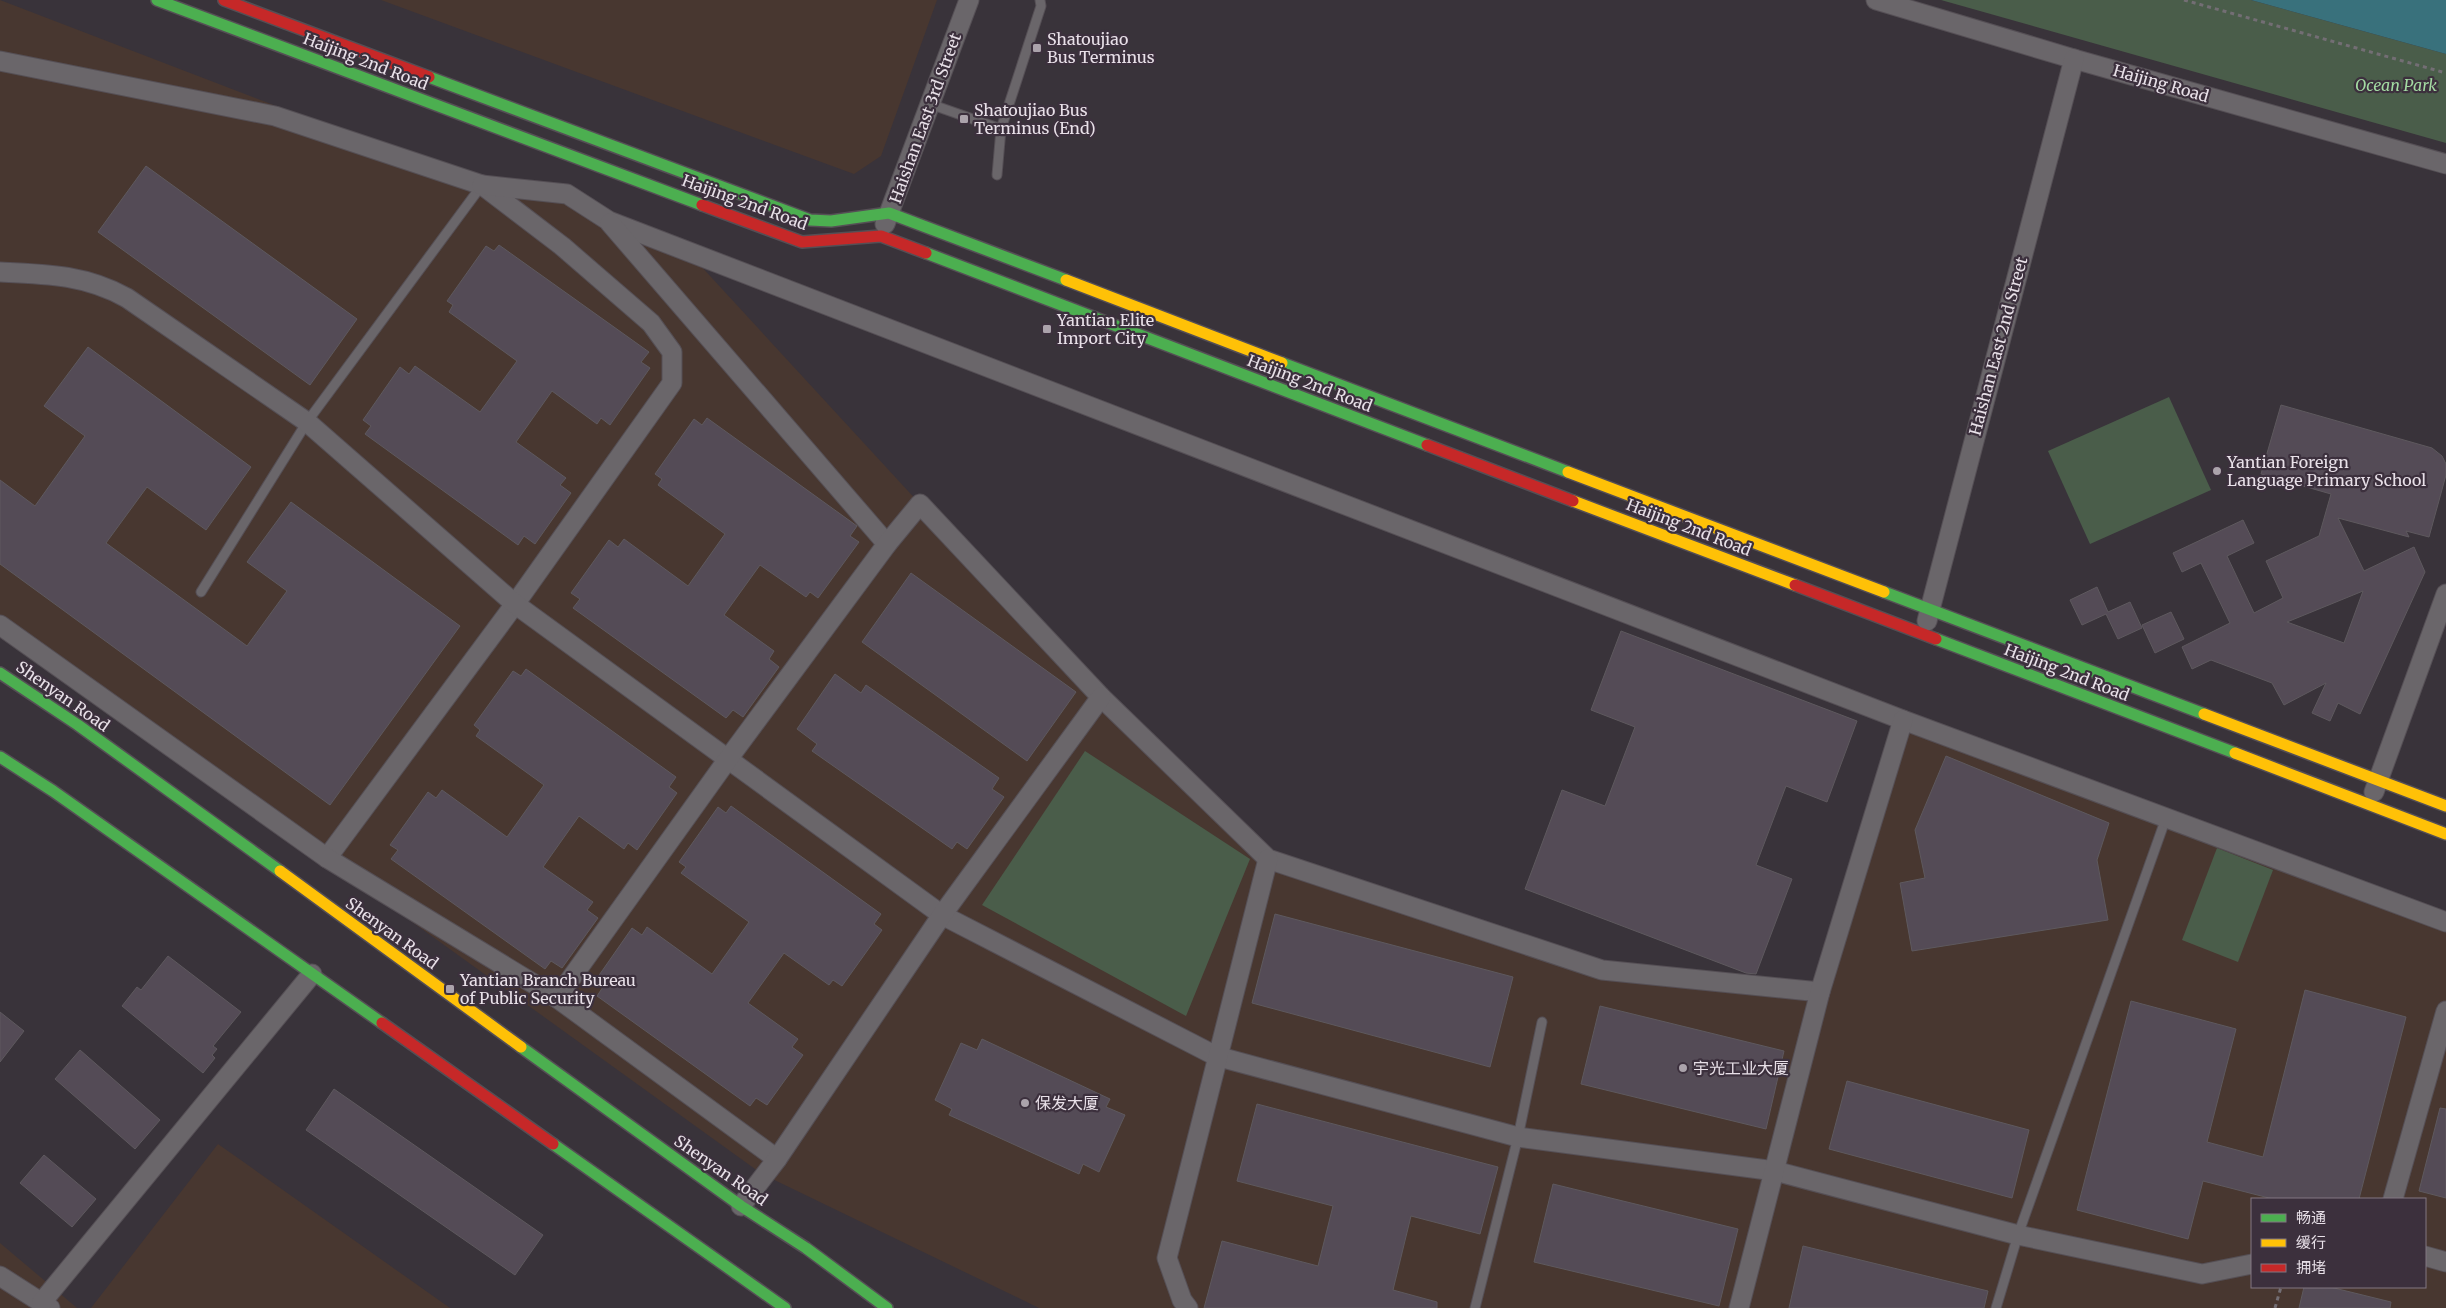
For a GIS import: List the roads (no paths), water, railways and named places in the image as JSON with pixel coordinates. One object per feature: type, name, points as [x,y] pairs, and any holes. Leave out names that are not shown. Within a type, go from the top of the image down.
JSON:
[{"type":"street","name":"Haijing 2nd Road","points":[[157,0],[802,242],[880,236],[2446,834]]},
{"type":"street","name":"Haijing 2nd Road","points":[[224,0],[810,220],[830,221],[889,213],[2446,806]]},
{"type":"street","name":"Haishan East 3rd Street","points":[[880,236],[969,0]]},
{"type":"street","name":"Haijing Road","points":[[1876,0],[2074,59],[2446,164]]},
{"type":"street","name":"Haishan East 2nd Street","points":[[1924,634],[2074,59]]},
{"type":"street","points":[[0,61],[275,116],[482,185],[567,194],[609,221],[1903,720],[2446,922]]},
{"type":"street","points":[[327,858],[514,604],[672,383],[672,352],[651,323],[562,246],[482,185]]},
{"type":"street","points":[[609,221],[887,544]]},
{"type":"street","points":[[0,272],[51,274],[105,285],[128,298],[306,422],[514,604],[942,915],[1216,1056],[1518,1137],[1775,1171],[2018,1235],[2202,1274],[2251,1264]]},
{"type":"street","points":[[557,998],[728,759],[887,544],[920,504],[1101,698],[1268,859],[1602,970],[1820,992]]},
{"type":"street","points":[[2369,804],[2446,594]]},
{"type":"street","points":[[0,626],[327,858],[557,998],[777,1159]]},
{"type":"street","name":"Shenyan Road","points":[[0,673],[78,725],[741,1206],[806,1248],[887,1308]]},
{"type":"street","points":[[741,1206],[777,1159],[942,915],[1101,698]]},
{"type":"street","points":[[1739,1308],[1820,992],[1903,720]]},
{"type":"street","points":[[0,757],[53,792],[785,1308]]},
{"type":"street","points":[[1188,1308],[1182,1300],[1166,1258],[1216,1056],[1268,859]]},
{"type":"street","points":[[0,1276],[46,1305],[312,974]]},
{"type":"street","points":[[2393,1198],[2446,1011]]},
{"type":"street","points":[[2426,1256],[2446,1262]]},
{"type":"lane","points":[[997,175],[1001,129],[1041,6],[1040,0]]},
{"type":"lane","points":[[930,104],[1001,129]]},
{"type":"lane","points":[[201,592],[306,422],[482,185]]},
{"type":"lane","points":[[1996,1308],[2018,1235],[2166,818]]},
{"type":"lane","points":[[1475,1308],[1518,1137],[1542,1022]]},
{"type":"water","points":[[2251,0],[2446,0],[2446,54]]},
{"type":"place","name":"Shatoujiao Bus Terminus","points":[[1037,48]]},
{"type":"place","name":"Shatoujiao Bus Terminus (End)","points":[[964,119]]},
{"type":"place","name":"Yantian Elite Import City","points":[[1047,329]]},
{"type":"place","name":"Yantian Foreign Language Primary School","points":[[2217,471]]},
{"type":"place","name":"Yantian Branch Bureau of Public Security","points":[[450,989]]},
{"type":"place","name":"宇光工业大厦","points":[[1683,1068]]},
{"type":"place","name":"保发大厦","points":[[1025,1103]]},
{"type":"park label","name":"Ocean Park","points":[[2396,85]]}]
